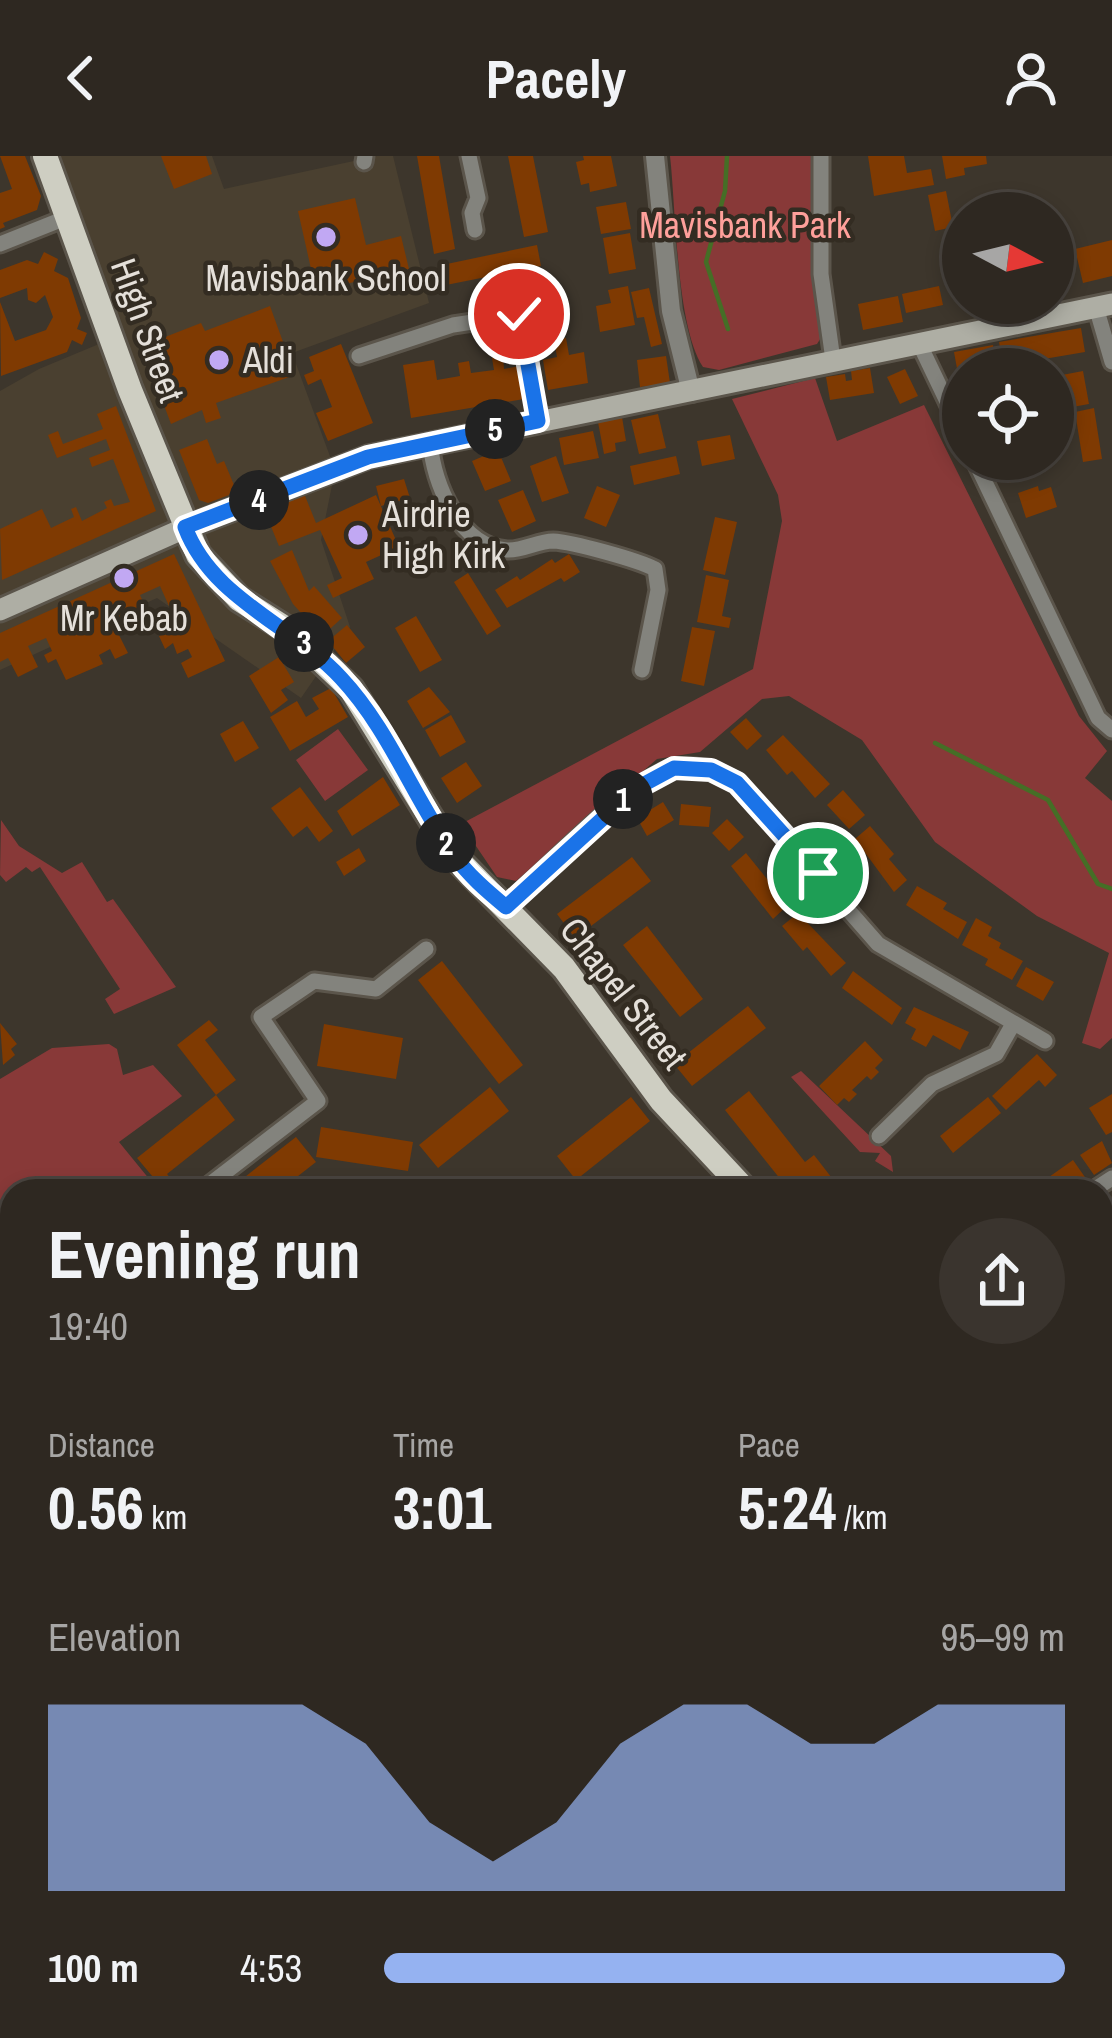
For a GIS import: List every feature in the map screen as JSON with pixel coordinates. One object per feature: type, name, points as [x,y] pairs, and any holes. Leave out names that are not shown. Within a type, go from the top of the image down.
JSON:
[{"type":"main road","name":"High Street","points":[[45,156],[185,527],[210,571],[267,619]]},
{"type":"main road","points":[[0,610],[185,527],[368,457],[1104,306]]},
{"type":"main road","name":"Chapel Street","points":[[267,619],[309,646],[351,689],[454,856],[564,968],[725,1179]]},
{"type":"street","points":[[469,156],[478,198],[472,213],[475,230]]},
{"type":"street","points":[[655,156],[670,311],[691,392]]},
{"type":"street","points":[[821,156],[820,274],[833,360]]},
{"type":"street","points":[[0,244],[68,217]]},
{"type":"street","points":[[1104,306],[1112,362]]},
{"type":"street","points":[[359,356],[453,325],[558,309]]},
{"type":"street","points":[[519,314],[538,421]]},
{"type":"street","points":[[919,343],[942,391]]},
{"type":"street","points":[[430,442],[440,492],[483,542],[514,551],[552,541],[655,569],[658,590],[642,670]]},
{"type":"street","points":[[984,480],[1098,718],[1112,730]]},
{"type":"street","points":[[506,907],[635,789],[674,768],[711,770],[737,783],[878,944],[1045,1041]]},
{"type":"street","points":[[217,1179],[318,1101],[260,1017],[314,981],[376,989],[426,949]]},
{"type":"street","points":[[879,1136],[932,1084],[997,1054],[1013,1024]]},
{"type":"street","points":[[0,1314],[0,1333]]},
{"type":"shaded area","points":[[46,156],[212,156],[224,189],[393,156],[429,303],[292,353],[335,470],[321,540],[350,627],[301,698],[157,598],[0,670],[0,391],[111,339]]},
{"type":"green space","name":"Mavisbank Park","points":[[670,156],[815,156],[813,263],[822,336],[817,344],[719,370],[703,367],[682,296]]},
{"type":"green space","points":[[815,378],[837,441],[924,405],[942,441],[942,480],[961,480],[1079,716],[1107,751],[1085,778],[1112,801],[1112,1038],[1100,1049],[1082,1043],[1109,953],[1037,916],[935,842],[862,740],[789,696],[762,699],[700,752],[657,759],[516,881],[497,877],[461,824],[753,669],[782,521],[778,495],[732,399]]},
{"type":"green space","points":[[338,729],[368,770],[325,801],[296,760]]},
{"type":"green space","points":[[1,820],[19,846],[62,873],[82,862],[107,902],[113,899],[176,987],[114,1014],[105,999],[120,989],[40,867],[32,872],[26,867],[6,882],[0,875]]},
{"type":"green space","points":[[109,1044],[117,1049],[123,1075],[153,1065],[182,1096],[119,1142],[149,1179],[0,1179],[0,1079],[52,1048]]},
{"type":"green space","points":[[801,1071],[891,1156],[893,1172],[875,1161],[880,1153],[860,1152],[791,1077]]},
{"type":"building","points":[[0,156],[25,156],[41,196],[37,210],[3,223],[0,229],[0,193],[12,189]]},
{"type":"building","points":[[161,156],[206,156],[212,174],[174,189]]},
{"type":"building","points":[[417,156],[439,156],[455,249],[434,254]]},
{"type":"building","points":[[508,156],[533,156],[548,232],[524,237]]},
{"type":"building","points":[[583,156],[611,156],[617,186],[590,192],[589,183],[581,185],[576,162],[584,160]]},
{"type":"building","points":[[868,156],[904,156],[907,173],[931,169],[934,185],[874,196]]},
{"type":"building","points":[[942,156],[986,156],[987,164],[964,168],[965,175],[946,179]]},
{"type":"building","points":[[946,191],[942,192],[942,229],[935,231],[928,195]]},
{"type":"building","points":[[355,198],[366,245],[401,236],[409,269],[316,291],[298,211]]},
{"type":"building","points":[[626,202],[631,229],[601,234],[596,207]]},
{"type":"building","points":[[630,233],[636,269],[609,274],[603,238]]},
{"type":"building","points":[[1112,240],[1112,276],[1083,283],[1075,249]]},
{"type":"building","points":[[537,245],[541,266],[446,285],[442,265]]},
{"type":"building","points":[[44,252],[58,259],[54,271],[68,278],[81,318],[77,329],[87,333],[82,345],[72,340],[67,352],[1,376],[0,302],[15,341],[46,330],[53,317],[45,295],[36,303],[28,300],[27,288],[0,298],[0,270],[27,260],[38,264]]},
{"type":"building","points":[[628,286],[635,325],[600,332],[596,306],[611,303],[608,290]]},
{"type":"building","points":[[939,286],[942,305],[906,313],[902,294]]},
{"type":"building","points":[[649,288],[662,344],[651,347],[644,317],[637,318],[631,292]]},
{"type":"building","points":[[898,296],[903,322],[863,330],[858,304]]},
{"type":"building","name":"Aldi","points":[[270,306],[295,375],[216,403],[221,418],[206,423],[202,410],[171,424],[142,346],[201,323],[205,331]]},
{"type":"building","points":[[1081,328],[1085,352],[1000,348],[999,342]]},
{"type":"building","points":[[566,338],[569,355],[584,352],[588,383],[548,390],[543,360],[557,357],[554,340]]},
{"type":"building","points":[[341,344],[373,423],[328,441],[316,413],[332,407],[321,379],[308,385],[304,375],[314,371],[309,357]]},
{"type":"building","points":[[503,356],[504,369],[519,366],[524,399],[411,418],[403,365],[434,360],[437,380],[460,376],[458,363],[469,361],[471,373],[494,370],[492,358]]},
{"type":"building","points":[[666,356],[670,383],[640,387],[637,360]]},
{"type":"building","points":[[870,368],[874,393],[830,400],[826,377],[845,374],[846,381],[852,380],[851,371]]},
{"type":"building","points":[[905,369],[918,396],[900,404],[887,377]]},
{"type":"building","points":[[1083,371],[1089,404],[1074,407],[1074,373]]},
{"type":"building","points":[[116,406],[156,511],[2,580],[0,529],[42,509],[51,528],[74,517],[71,509],[76,507],[82,521],[107,508],[104,502],[111,499],[114,506],[130,502],[113,459],[92,467],[89,458],[110,450],[106,439],[57,458],[48,435],[58,431],[63,444],[103,429],[97,414]]},
{"type":"building","points":[[1094,408],[1102,459],[1083,462],[1075,412]]},
{"type":"building","points":[[658,414],[666,448],[639,454],[631,420]]},
{"type":"building","points":[[622,417],[626,441],[615,443],[616,451],[604,454],[598,422]]},
{"type":"building","points":[[593,431],[599,458],[564,465],[559,438]]},
{"type":"building","points":[[730,435],[735,459],[702,466],[697,441]]},
{"type":"building","points":[[207,439],[217,464],[224,461],[234,485],[229,495],[208,503],[199,500],[179,450]]},
{"type":"building","points":[[498,450],[511,481],[485,491],[472,461]]},
{"type":"building","points":[[556,456],[569,493],[542,502],[530,466]]},
{"type":"building","points":[[676,456],[680,474],[634,485],[630,466]]},
{"type":"building","points":[[404,479],[410,498],[381,506],[376,486]]},
{"type":"building","points":[[597,486],[620,495],[606,527],[584,518]]},
{"type":"building","points":[[1038,486],[1039,491],[1051,487],[1057,507],[1026,518],[1018,493]]},
{"type":"building","points":[[523,490],[536,521],[512,532],[498,500]]},
{"type":"building","name":"Airdrie High Kirk","points":[[303,491],[316,523],[376,495],[399,547],[366,562],[374,579],[333,598],[327,585],[342,578],[320,530],[279,546],[263,507]]},
{"type":"building","points":[[715,517],[737,522],[725,575],[703,570]]},
{"type":"building","points":[[292,550],[309,591],[314,586],[342,618],[322,636],[293,604],[270,561]]},
{"type":"building","points":[[174,554],[225,661],[188,678],[181,663],[192,657],[188,649],[177,654],[173,643],[165,649],[159,636],[178,626],[160,586],[140,595],[147,611],[116,629],[128,653],[115,659],[110,649],[99,655],[103,664],[66,680],[56,659],[48,663],[44,655],[52,651],[46,638],[28,646],[38,667],[18,677],[8,658],[0,662],[0,633]]},
{"type":"building","points":[[569,554],[580,572],[564,582],[561,578],[507,608],[495,590],[517,576],[520,580]]},
{"type":"building","points":[[468,573],[501,626],[487,635],[454,582]]},
{"type":"building","points":[[706,575],[729,580],[722,616],[731,618],[729,628],[697,622]]},
{"type":"building","points":[[416,616],[442,660],[420,672],[395,628]]},
{"type":"building","points":[[347,625],[365,647],[346,663],[328,641]]},
{"type":"building","points":[[692,627],[715,631],[704,686],[681,681]]},
{"type":"building","points":[[279,657],[294,682],[281,690],[288,700],[271,713],[249,676]]},
{"type":"building","points":[[429,687],[450,712],[423,728],[407,701]]},
{"type":"building","points":[[331,688],[348,717],[290,751],[270,717],[297,701],[306,717],[319,709],[312,698]]},
{"type":"building","points":[[451,715],[466,742],[440,757],[425,730]]},
{"type":"building","points":[[746,718],[762,736],[747,750],[730,732]]},
{"type":"building","points":[[243,721],[259,748],[235,762],[220,734]]},
{"type":"building","points":[[783,735],[830,784],[815,798],[766,750]]},
{"type":"building","points":[[466,762],[482,786],[457,803],[441,778]]},
{"type":"building","points":[[383,777],[400,805],[352,836],[337,811]]},
{"type":"building","points":[[300,787],[333,831],[319,842],[307,826],[293,837],[271,808]]},
{"type":"building","points":[[843,790],[865,815],[849,829],[827,805]]},
{"type":"building","points":[[663,802],[674,820],[647,836],[637,818]]},
{"type":"building","points":[[681,804],[711,807],[709,827],[679,825]]},
{"type":"building","points":[[727,819],[744,837],[729,851],[712,833]]},
{"type":"building","points":[[870,826],[894,854],[889,859],[907,880],[894,892],[855,839]]},
{"type":"building","points":[[359,848],[366,861],[344,876],[336,862]]},
{"type":"building","points":[[746,853],[788,905],[773,919],[731,866]]},
{"type":"building","points":[[632,857],[651,881],[575,938],[557,914]]},
{"type":"building","points":[[917,886],[947,903],[943,909],[967,922],[958,939],[906,905]]},
{"type":"building","points":[[798,913],[846,963],[831,976],[782,926]]},
{"type":"building","points":[[976,918],[992,927],[988,936],[1001,943],[999,948],[1023,961],[1012,980],[962,945]]},
{"type":"building","points":[[647,926],[703,999],[680,1017],[623,945]]},
{"type":"building","points":[[442,961],[523,1065],[499,1084],[418,980]]},
{"type":"building","points":[[1026,967],[1054,982],[1043,1001],[1016,986]]},
{"type":"building","points":[[853,971],[902,1008],[892,1025],[842,988]]},
{"type":"building","points":[[748,1006],[766,1028],[692,1086],[674,1064]]},
{"type":"building","points":[[914,1007],[969,1032],[960,1050],[933,1035],[926,1047],[911,1039],[916,1029],[905,1023]]},
{"type":"building","points":[[209,1020],[218,1030],[205,1040],[236,1080],[216,1095],[177,1045]]},
{"type":"building","points":[[0,1023],[17,1044],[11,1049],[15,1055],[3,1065]]},
{"type":"building","points":[[324,1024],[403,1038],[396,1079],[317,1066]]},
{"type":"building","points":[[865,1041],[883,1060],[875,1068],[879,1072],[852,1090],[857,1094],[849,1102],[844,1098],[837,1105],[819,1086]]},
{"type":"building","points":[[1037,1054],[1057,1075],[1045,1087],[1039,1080],[1006,1110],[992,1096]]},
{"type":"building","points":[[490,1087],[509,1111],[438,1168],[419,1145]]},
{"type":"building","points":[[749,1091],[805,1162],[814,1155],[833,1179],[780,1179],[725,1110]]},
{"type":"building","points":[[1112,1094],[1112,1132],[1106,1135],[1089,1108]]},
{"type":"building","points":[[216,1095],[235,1120],[167,1174],[171,1179],[155,1179],[137,1158]]},
{"type":"building","points":[[631,1097],[650,1121],[577,1179],[557,1156]]},
{"type":"building","points":[[988,1097],[1001,1113],[953,1153],[940,1136]]},
{"type":"building","points":[[321,1127],[413,1142],[408,1171],[316,1157]]},
{"type":"building","points":[[296,1137],[316,1162],[294,1179],[242,1179]]},
{"type":"building","points":[[1102,1141],[1112,1163],[1094,1175],[1080,1155]]},
{"type":"building","points":[[1073,1160],[1086,1179],[1050,1179]]},
{"type":"waterway","points":[[727,156],[725,191],[706,262],[728,329]]},
{"type":"waterway","points":[[935,743],[1048,800],[1098,884],[1112,889]]},
{"type":"place","name":"Mavisbank School","points":[[326,237]]},
{"type":"place","name":"Aldi","points":[[219,360]]},
{"type":"place","name":"Airdrie High Kirk","points":[[358,535]]},
{"type":"place","name":"Mr Kebab","points":[[124,578]]},
{"type":"route","points":[[519,314],[538,421],[368,457],[185,527],[198,555],[239,598],[309,646],[351,689],[454,856],[506,907],[635,789],[674,768],[711,770],[737,783],[818,873]]}]
